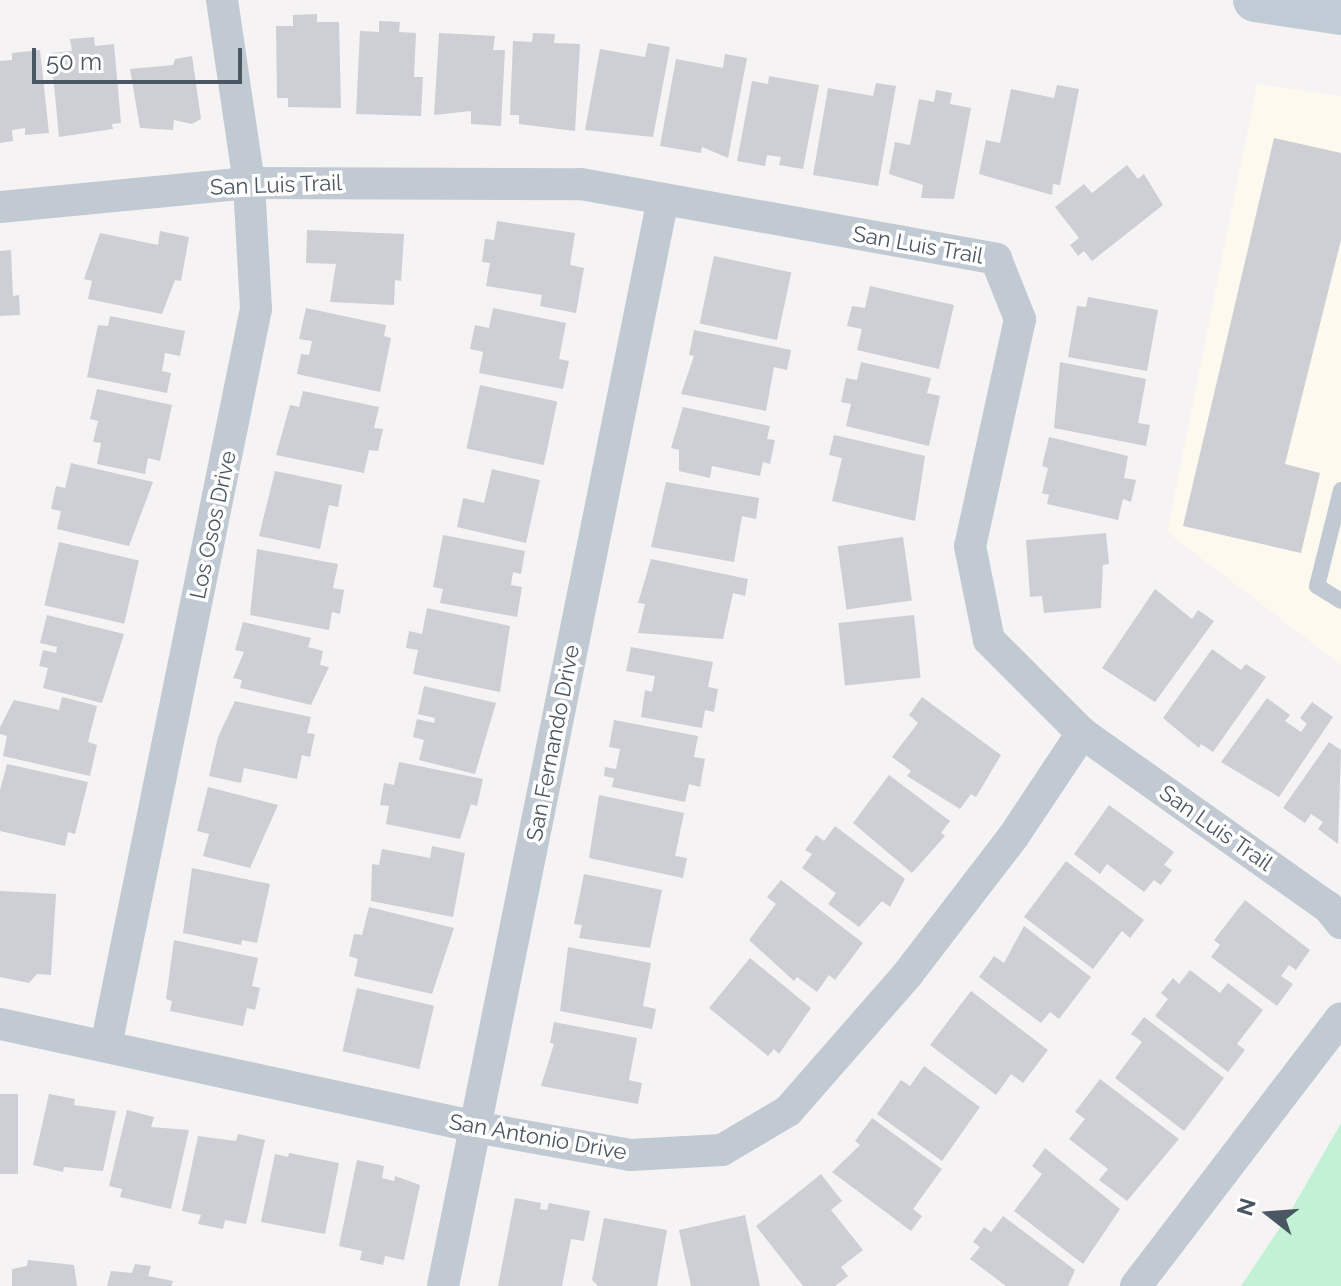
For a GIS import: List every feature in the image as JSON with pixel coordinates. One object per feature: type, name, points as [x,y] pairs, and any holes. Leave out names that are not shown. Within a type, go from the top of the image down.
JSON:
[{"type":"main road","points":[[1255,0],[1341,13]]},
{"type":"street","name":"Los Osos Drive","points":[[106,1046],[256,309],[249,183],[222,0]]},
{"type":"street","name":"San Luis Trail","points":[[0,207],[249,183],[581,184],[996,259],[1020,319],[970,546],[989,640],[1082,733],[1328,907],[1341,923]]},
{"type":"street","name":"San Fernando Drive","points":[[443,1286],[663,199]]},
{"type":"street","name":"San Antonio Drive","points":[[0,1024],[475,1127],[630,1155],[722,1150],[788,1111],[907,975],[1013,837],[1082,733]]},
{"type":"street","points":[[1136,1286],[1341,1018]]},
{"type":"lane","points":[[1341,490],[1317,586],[1341,601]]},
{"type":"shaded area","points":[[1257,84],[1341,96],[1341,665],[1167,532]]},
{"type":"green space","points":[[1341,1123],[1341,1286],[1241,1286],[1289,1214]]},
{"type":"building","points":[[317,14],[317,22],[339,22],[341,108],[288,107],[288,98],[277,98],[276,26],[293,26],[293,15]]},
{"type":"building","points":[[379,21],[400,22],[399,32],[416,33],[414,77],[423,77],[421,116],[356,114],[360,31],[379,32]]},
{"type":"building","points":[[439,33],[495,36],[493,50],[505,50],[501,126],[471,124],[471,111],[434,115]]},
{"type":"building","points":[[533,33],[555,34],[554,43],[580,44],[575,131],[519,124],[519,115],[510,115],[513,41],[532,42]]},
{"type":"building","points":[[94,37],[95,46],[114,44],[121,123],[112,124],[113,129],[59,137],[51,53],[72,51],[70,39]]},
{"type":"building","points":[[648,43],[670,47],[653,137],[585,130],[600,49],[645,57]]},
{"type":"building","points":[[40,50],[49,133],[25,135],[25,128],[12,130],[13,141],[0,143],[0,61],[12,60],[12,53]]},
{"type":"building","points":[[725,54],[747,58],[728,158],[702,147],[701,153],[660,146],[676,59],[723,68]]},
{"type":"building","points":[[192,56],[201,119],[192,124],[174,120],[173,130],[140,128],[130,69],[173,65],[175,59]]},
{"type":"building","points":[[769,76],[819,85],[803,169],[779,165],[781,157],[767,155],[765,166],[737,161],[752,81],[768,84]]},
{"type":"building","points":[[876,83],[896,86],[878,186],[813,175],[828,88],[873,96]]},
{"type":"building","points":[[1057,85],[1079,89],[1060,185],[1053,184],[1052,195],[979,174],[986,140],[1000,143],[1011,89],[1054,98]]},
{"type":"building","points":[[936,90],[952,93],[950,104],[971,108],[954,199],[921,198],[923,185],[889,174],[895,142],[910,145],[919,99],[934,102]]},
{"type":"building","points":[[1274,138],[1341,153],[1341,240],[1285,464],[1320,473],[1301,553],[1183,526]]},
{"type":"building","points":[[1127,165],[1138,179],[1144,174],[1163,205],[1092,261],[1084,251],[1078,256],[1070,245],[1079,238],[1055,207],[1084,184],[1092,193]]},
{"type":"building","points":[[497,221],[575,233],[570,265],[584,268],[576,313],[540,306],[542,295],[486,286],[490,263],[482,262],[485,239],[494,240]]},
{"type":"building","points":[[307,230],[404,234],[401,281],[395,280],[394,305],[330,302],[336,264],[306,263]]},
{"type":"building","points":[[160,231],[189,237],[181,281],[175,280],[162,314],[88,299],[92,281],[84,279],[100,233],[158,245]]},
{"type":"building","points":[[11,250],[13,296],[19,295],[20,315],[0,316],[0,251]]},
{"type":"building","points":[[714,256],[791,272],[777,340],[700,323]]},
{"type":"building","points":[[870,286],[954,305],[939,369],[857,350],[862,329],[847,326],[852,306],[865,308]]},
{"type":"building","points":[[1088,297],[1158,310],[1147,371],[1068,357],[1077,306],[1086,307]]},
{"type":"building","points":[[306,308],[386,325],[384,336],[391,338],[380,392],[297,374],[301,354],[309,355],[312,341],[299,339]]},
{"type":"building","points":[[493,308],[566,323],[559,359],[569,361],[563,389],[479,373],[483,352],[470,349],[475,325],[489,328]]},
{"type":"building","points":[[110,316],[185,331],[180,356],[165,353],[162,371],[171,373],[167,393],[87,377],[98,325],[108,326]]},
{"type":"building","points":[[694,330],[791,350],[787,370],[774,367],[766,411],[681,394],[694,356],[689,355]]},
{"type":"building","points":[[861,362],[931,378],[927,393],[940,396],[929,446],[846,426],[851,404],[841,402],[846,378],[857,380]]},
{"type":"building","points":[[1060,362],[1146,379],[1138,423],[1150,425],[1146,446],[1054,428]]},
{"type":"building","points":[[480,385],[557,401],[544,465],[466,449]]},
{"type":"building","points":[[97,389],[172,405],[160,461],[148,458],[145,474],[97,464],[101,443],[93,442],[98,421],[90,419]]},
{"type":"building","points":[[303,391],[379,407],[374,428],[383,429],[378,451],[369,450],[364,473],[276,455],[290,405],[299,407]]},
{"type":"building","points":[[683,407],[770,426],[767,439],[775,440],[770,464],[763,462],[760,476],[712,466],[710,478],[679,471],[679,450],[671,448]]},
{"type":"building","points":[[834,435],[925,456],[915,521],[832,501],[842,458],[829,455]]},
{"type":"building","points":[[1049,437],[1128,456],[1124,478],[1136,480],[1131,502],[1123,499],[1118,520],[1047,504],[1049,495],[1042,493],[1048,468],[1042,466]]},
{"type":"building","points":[[71,463],[153,482],[129,546],[57,529],[61,511],[51,509],[56,486],[65,488]]},
{"type":"building","points":[[492,469],[540,480],[526,543],[457,527],[463,498],[484,503]]},
{"type":"building","points":[[275,471],[342,485],[338,507],[329,505],[320,549],[259,536]]},
{"type":"building","points":[[666,482],[759,498],[756,519],[742,516],[734,562],[651,547]]},
{"type":"building","points":[[1106,533],[1109,564],[1103,565],[1101,608],[1044,613],[1042,596],[1030,597],[1026,540]]},
{"type":"building","points":[[443,535],[525,551],[521,574],[513,572],[511,585],[522,587],[517,617],[440,603],[443,589],[433,587]]},
{"type":"building","points":[[903,537],[912,600],[847,610],[838,546]]},
{"type":"building","points":[[59,542],[139,560],[124,624],[44,605]]},
{"type":"building","points":[[257,549],[338,564],[333,588],[344,590],[340,614],[332,612],[329,630],[250,615]]},
{"type":"building","points":[[651,559],[748,579],[745,596],[733,593],[723,639],[638,633],[645,604],[638,603]]},
{"type":"building","points":[[1155,589],[1192,619],[1198,610],[1214,621],[1155,702],[1102,668]]},
{"type":"building","points":[[427,608],[510,626],[500,692],[413,674],[418,650],[406,648],[409,631],[422,634]]},
{"type":"building","points":[[47,615],[124,634],[102,703],[43,688],[48,668],[39,666],[43,650],[56,653],[57,647],[40,643]]},
{"type":"building","points":[[914,615],[921,678],[845,686],[838,623]]},
{"type":"building","points":[[243,622],[311,638],[308,647],[323,651],[320,665],[329,667],[311,705],[240,688],[242,680],[233,678],[244,652],[235,650]]},
{"type":"building","points":[[631,647],[713,662],[708,687],[718,689],[714,712],[705,710],[702,728],[641,717],[645,690],[652,692],[655,676],[626,671]]},
{"type":"building","points":[[1212,649],[1241,670],[1246,664],[1266,677],[1213,752],[1201,744],[1199,748],[1163,718]]},
{"type":"building","points":[[424,686],[496,703],[475,774],[419,760],[424,740],[413,737],[417,719],[434,723],[435,718],[418,714]]},
{"type":"building","points":[[62,697],[97,706],[88,742],[97,745],[90,776],[3,756],[7,736],[0,734],[0,727],[14,700],[59,710]]},
{"type":"building","points":[[922,697],[1001,755],[976,797],[971,794],[960,809],[907,776],[911,771],[892,757],[918,723],[909,715]]},
{"type":"building","points":[[1267,698],[1290,715],[1285,721],[1301,732],[1307,724],[1300,718],[1312,702],[1333,717],[1279,797],[1221,762]]},
{"type":"building","points":[[235,701],[311,717],[307,733],[315,734],[310,757],[302,755],[297,779],[244,768],[241,783],[209,776],[218,737]]},
{"type":"building","points":[[614,720],[698,736],[694,757],[705,759],[700,787],[689,784],[685,802],[612,787],[614,778],[604,776],[605,767],[616,769],[620,749],[609,747]]},
{"type":"building","points":[[1329,742],[1341,750],[1338,844],[1318,829],[1323,822],[1311,814],[1305,823],[1283,808]]},
{"type":"building","points":[[399,762],[483,779],[477,806],[471,804],[460,839],[386,824],[389,806],[380,805],[384,783],[394,785]]},
{"type":"building","points":[[7,764],[88,782],[75,834],[68,832],[65,846],[0,831],[0,790]]},
{"type":"building","points":[[889,775],[950,821],[941,833],[945,836],[912,873],[853,823]]},
{"type":"building","points":[[208,787],[278,805],[250,868],[203,856],[209,834],[197,831]]},
{"type":"building","points":[[599,795],[684,813],[675,856],[687,858],[683,878],[589,858]]},
{"type":"building","points":[[1109,805],[1174,852],[1164,865],[1172,870],[1161,885],[1154,880],[1144,892],[1107,864],[1100,874],[1074,854]]},
{"type":"building","points":[[835,826],[905,879],[890,907],[882,901],[859,927],[828,904],[836,893],[802,868],[812,854],[805,850],[816,835],[824,841]]},
{"type":"building","points":[[432,846],[465,853],[453,917],[371,901],[372,864],[379,865],[382,849],[430,858]]},
{"type":"building","points":[[1066,861],[1144,920],[1130,938],[1122,931],[1093,969],[1024,917]]},
{"type":"building","points":[[192,868],[270,884],[257,943],[242,940],[241,945],[183,933]]},
{"type":"building","points":[[584,874],[662,890],[650,948],[579,938],[582,925],[574,924]]},
{"type":"building","points":[[781,880],[863,943],[835,980],[829,975],[817,992],[797,977],[794,981],[749,940],[776,904],[767,897]]},
{"type":"building","points":[[0,891],[56,894],[51,975],[37,974],[29,983],[0,977]]},
{"type":"building","points":[[1245,900],[1310,950],[1296,970],[1289,965],[1281,976],[1293,984],[1277,1006],[1211,957],[1220,945],[1214,940]]},
{"type":"building","points":[[369,907],[454,928],[432,994],[354,976],[358,959],[349,956],[354,934],[362,935]]},
{"type":"building","points":[[1024,926],[1091,977],[1059,1019],[1050,1012],[1041,1023],[979,977],[994,956],[1004,963]]},
{"type":"building","points":[[174,940],[258,958],[252,986],[260,988],[255,1010],[247,1008],[243,1026],[170,1011],[172,1001],[166,999]]},
{"type":"building","points":[[568,947],[651,963],[643,1006],[656,1009],[652,1029],[560,1011]]},
{"type":"building","points":[[750,958],[811,1008],[779,1054],[774,1049],[768,1056],[709,1008]]},
{"type":"building","points":[[1190,970],[1220,993],[1228,983],[1263,1010],[1237,1044],[1245,1050],[1228,1072],[1155,1016],[1168,999],[1161,993],[1173,978],[1179,984]]},
{"type":"building","points":[[357,988],[434,1006],[419,1069],[342,1051]]},
{"type":"building","points":[[971,991],[1048,1050],[1023,1083],[1011,1074],[996,1095],[930,1045]]},
{"type":"building","points":[[1144,1017],[1224,1078],[1184,1131],[1115,1078],[1142,1042],[1131,1034]]},
{"type":"building","points":[[554,1022],[637,1038],[629,1080],[642,1083],[638,1104],[541,1086],[554,1044],[550,1043]]},
{"type":"building","points":[[924,1066],[980,1107],[942,1161],[877,1114],[901,1080],[910,1086]]},
{"type":"building","points":[[1100,1079],[1179,1139],[1127,1201],[1099,1180],[1108,1169],[1069,1139],[1085,1119],[1075,1112]]},
{"type":"building","points":[[0,1094],[18,1094],[18,1174],[0,1174]]},
{"type":"building","points":[[49,1094],[75,1099],[74,1105],[116,1111],[103,1171],[64,1167],[63,1172],[33,1165]]},
{"type":"building","points":[[127,1110],[154,1117],[151,1127],[189,1130],[171,1209],[120,1197],[122,1189],[109,1186]]},
{"type":"building","points":[[872,1118],[942,1169],[913,1209],[922,1216],[911,1231],[832,1172],[860,1145],[855,1141]]},
{"type":"building","points":[[238,1134],[265,1140],[246,1224],[225,1220],[223,1229],[198,1224],[201,1215],[182,1211],[198,1136],[236,1141]]},
{"type":"building","points":[[1045,1148],[1120,1209],[1083,1264],[1014,1211],[1042,1174],[1032,1166]]},
{"type":"building","points":[[289,1153],[339,1163],[325,1234],[261,1222],[275,1154],[288,1157]]},
{"type":"building","points":[[357,1160],[384,1166],[382,1178],[394,1181],[395,1176],[420,1185],[404,1260],[385,1256],[383,1265],[360,1260],[362,1251],[339,1246]]},
{"type":"building","points":[[821,1174],[842,1201],[831,1210],[863,1250],[841,1267],[848,1276],[835,1286],[803,1286],[756,1226]]},
{"type":"building","points":[[515,1198],[541,1203],[540,1209],[547,1210],[549,1203],[590,1211],[584,1241],[571,1239],[562,1286],[498,1286]]},
{"type":"building","points":[[745,1215],[760,1286],[691,1286],[679,1230]]},
{"type":"building","points":[[1003,1216],[1075,1270],[1068,1286],[1006,1286],[970,1259],[980,1247],[973,1242],[984,1227],[991,1232]]},
{"type":"building","points":[[604,1218],[667,1230],[657,1286],[598,1286],[592,1280]]},
{"type":"building","points":[[28,1260],[74,1265],[77,1286],[12,1286],[12,1269],[27,1266]]},
{"type":"building","points":[[135,1264],[151,1266],[148,1276],[173,1281],[171,1286],[107,1286],[111,1271],[132,1273]]}]
